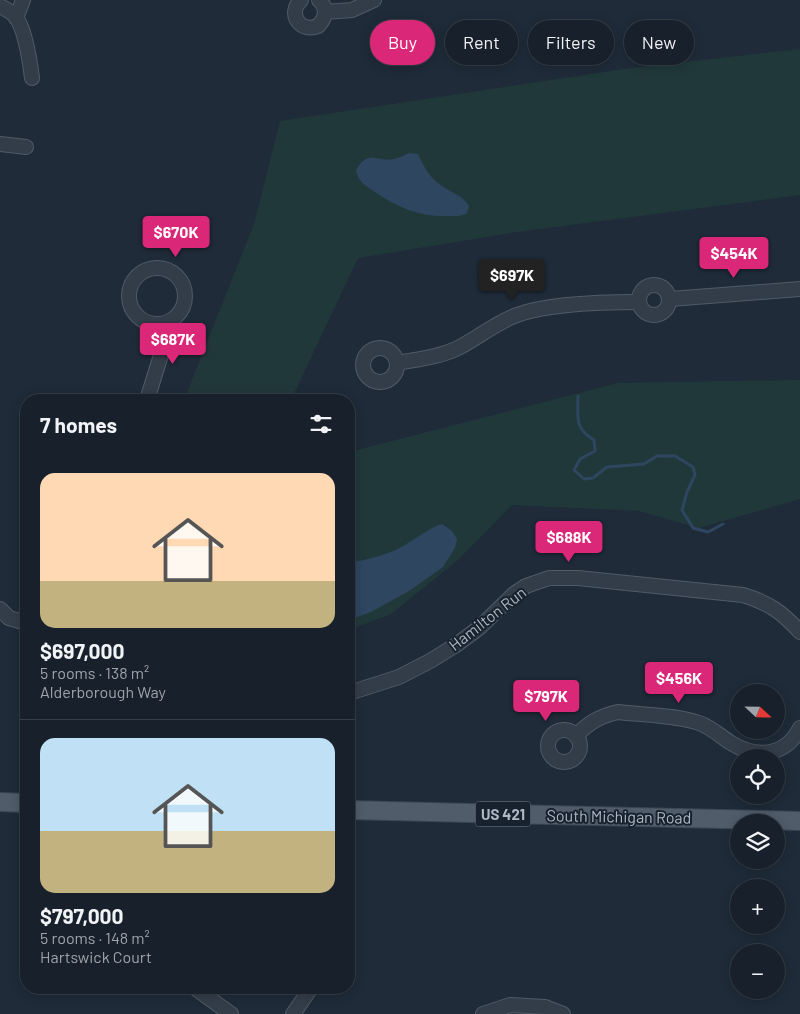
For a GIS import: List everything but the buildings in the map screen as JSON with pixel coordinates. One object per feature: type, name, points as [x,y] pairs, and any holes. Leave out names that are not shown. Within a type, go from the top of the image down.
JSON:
[{"type":"main road","points":[[0,802],[20,803]]},
{"type":"main road","name":"South Michigan Road","points":[[355,810],[800,821]]},
{"type":"street","points":[[16,18],[23,0]]},
{"type":"street","points":[[301,0],[297,4],[294,14],[298,23],[313,28],[318,26],[325,17],[322,6],[352,10],[374,0]]},
{"type":"street","points":[[0,6],[8,10],[16,18],[28,53],[32,78]]},
{"type":"street","points":[[0,144],[26,147]]},
{"type":"street","points":[[163,268],[180,278],[184,287],[186,296],[184,306],[172,320],[162,324],[145,321],[132,309],[130,292],[132,283],[145,270],[163,268]]},
{"type":"street","points":[[650,286],[661,286],[665,289],[670,299],[665,312],[656,316],[647,314],[640,307],[639,302],[642,292],[650,286]]},
{"type":"street","points":[[670,299],[800,289]]},
{"type":"street","points":[[397,363],[438,355],[458,348],[515,316],[530,311],[610,302],[639,302]]},
{"type":"street","points":[[149,394],[161,355],[162,324]]},
{"type":"street","name":"Hamilton Run","points":[[355,691],[399,677],[430,661],[456,645],[478,628],[514,594],[526,586],[549,578],[578,578],[743,595],[766,602],[800,632]]},
{"type":"street","points":[[0,609],[9,618],[20,621]]},
{"type":"street","points":[[576,736],[588,724],[607,714],[618,712],[700,723],[740,748],[760,754],[784,747],[794,740],[800,728]]},
{"type":"street","points":[[203,994],[230,1014]]},
{"type":"street","points":[[293,1014],[307,994]]},
{"type":"street","points":[[483,1014],[510,1005],[545,1007],[564,1014]]},
{"type":"green space","points":[[800,49],[800,195],[517,232],[358,258],[294,394],[186,394],[254,224],[280,121],[624,69],[659,65],[694,65],[694,61]]},
{"type":"green space","points":[[800,380],[800,499],[699,528],[639,511],[512,505],[458,560],[391,614],[355,628],[355,450],[618,383]]},
{"type":"water","points":[[409,153],[418,154],[426,170],[434,180],[466,202],[469,206],[467,213],[458,216],[438,216],[419,213],[401,207],[384,198],[366,186],[359,178],[356,170],[360,163],[369,158],[389,160]]},
{"type":"water","points":[[442,524],[452,531],[457,539],[455,548],[443,567],[409,591],[371,612],[355,618],[355,562],[394,551]]},
{"type":"waterway","points":[[578,396],[578,421],[583,431],[594,440],[595,451],[580,459],[574,470],[584,479],[593,478],[607,467],[644,464],[657,456],[675,456],[693,467],[695,475],[687,492],[682,510],[693,528],[708,532],[723,524]]}]
